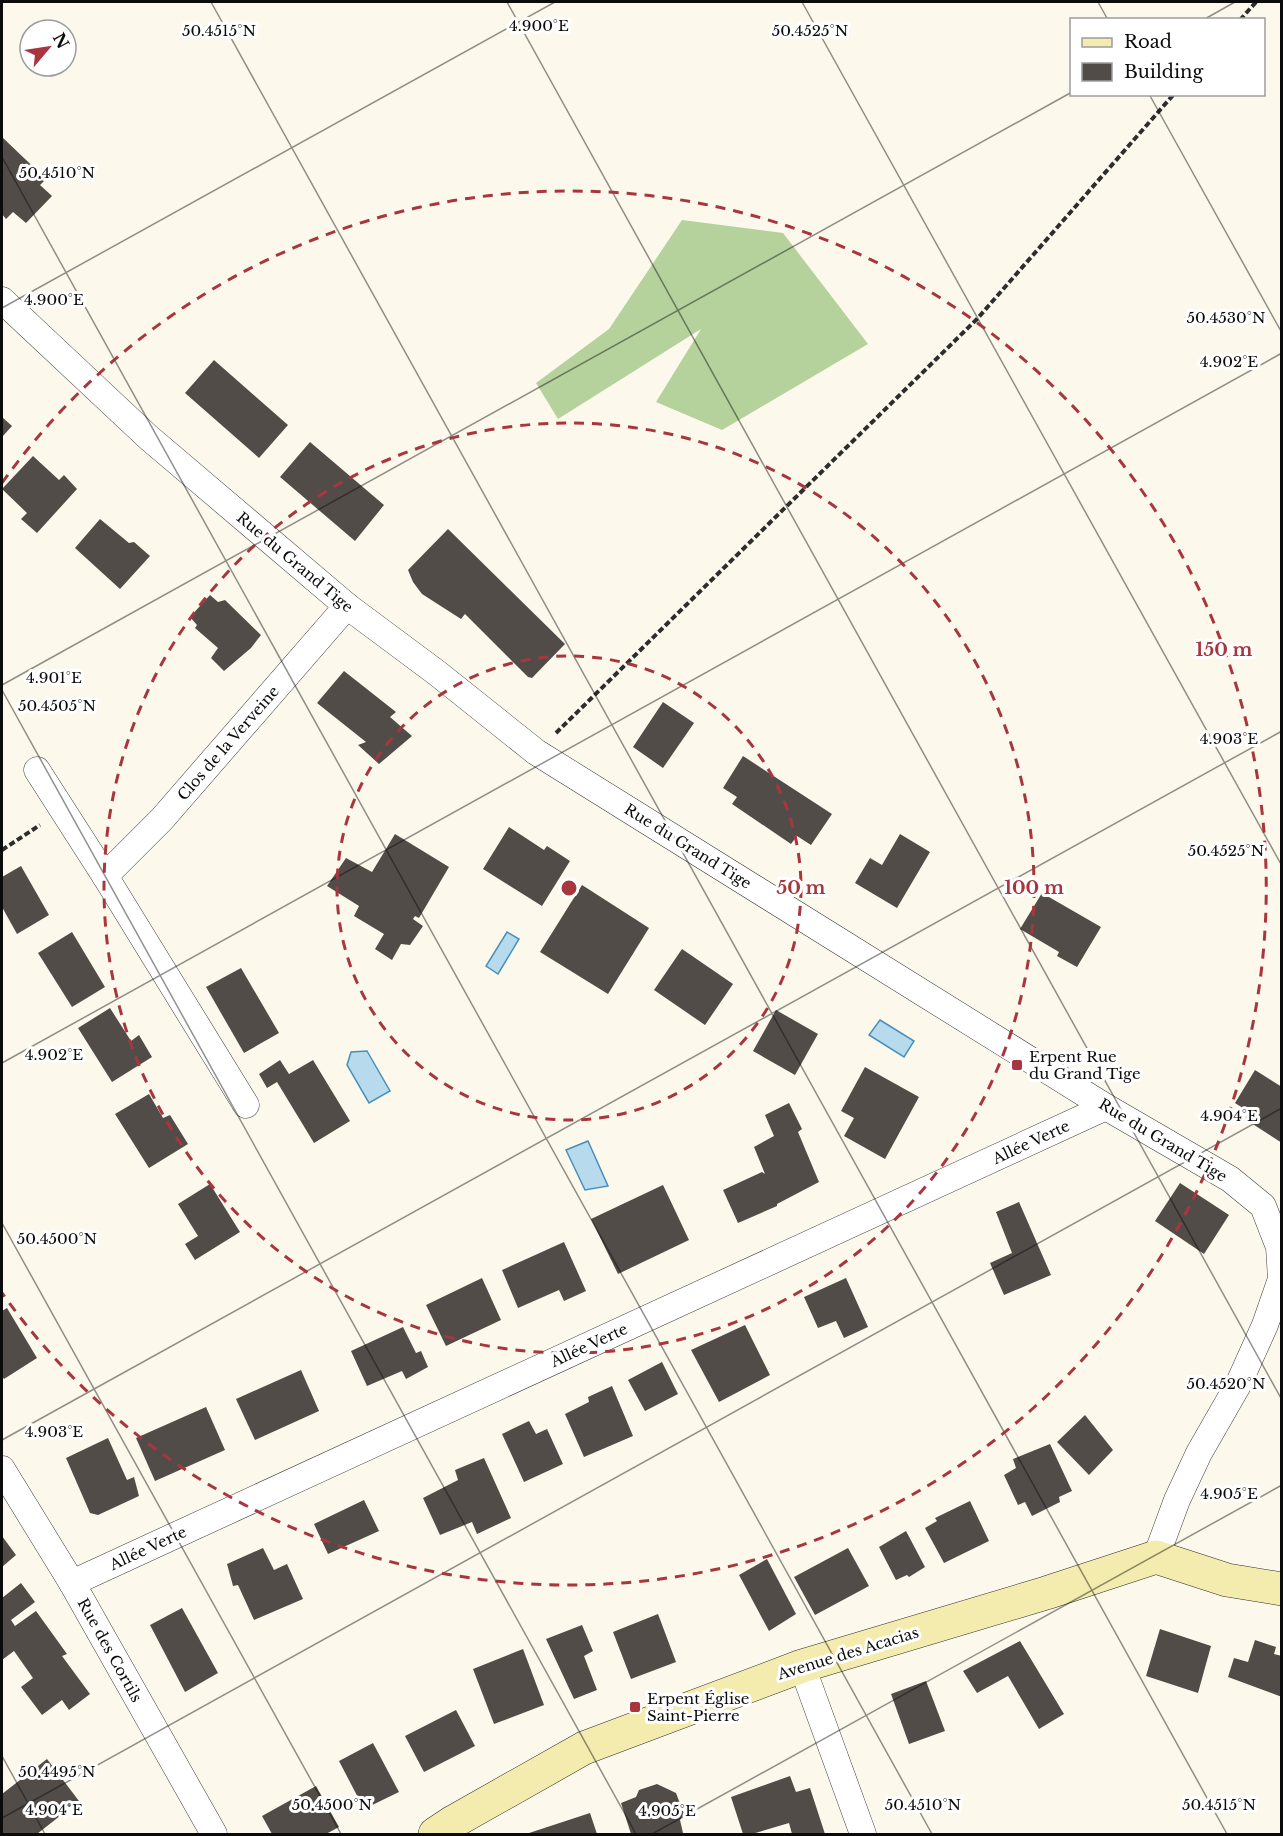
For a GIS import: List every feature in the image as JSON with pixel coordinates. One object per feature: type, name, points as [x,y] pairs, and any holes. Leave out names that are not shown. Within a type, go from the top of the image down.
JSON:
[{"type":"street","name":"Rue du Grand Tige","points":[[2,300],[148,437],[347,606],[437,673],[536,752],[1106,1107],[1230,1179],[1263,1206],[1279,1247],[1281,1279],[1265,1325],[1238,1385],[1199,1453],[1156,1557]]},
{"type":"street","name":"Clos de la Verveine","points":[[105,876],[162,819],[347,606]]},
{"type":"street","points":[[37,770],[246,1105]]},
{"type":"street","name":"Allée Verte","points":[[72,1583],[1106,1107]]},
{"type":"street","name":"Rue des Cortils","points":[[2,1469],[72,1583],[214,1834]]},
{"type":"street","points":[[1156,1557],[1227,1580],[1281,1589]]},
{"type":"street","name":"Avenue des Acacias","points":[[435,1834],[584,1748],[802,1666],[1046,1593],[1156,1557]]},
{"type":"street","points":[[802,1666],[863,1834]]},
{"type":"path","points":[[1242,18],[1256,2]]},
{"type":"path","points":[[536,752],[977,319],[1172,96]]},
{"type":"path","points":[[2,850],[63,810]]},
{"type":"green space","points":[[682,220],[783,233],[868,344],[722,430],[656,402],[701,329],[558,419],[536,383],[609,329]]},
{"type":"water","points":[[507,932],[519,939],[498,974],[486,966]]},
{"type":"water","points":[[880,1020],[914,1041],[904,1057],[869,1035]]},
{"type":"water","points":[[367,1051],[390,1091],[369,1103],[347,1065],[351,1052]]},
{"type":"water","points":[[588,1141],[608,1186],[585,1190],[566,1150]]},
{"type":"building","points":[[2,137],[46,179],[40,185],[52,196],[26,223],[13,212],[6,219],[2,214]]},
{"type":"building","points":[[214,360],[288,425],[259,458],[185,393]]},
{"type":"building","points":[[2,417],[12,426],[2,437]]},
{"type":"building","points":[[310,442],[384,505],[355,541],[280,477]]},
{"type":"building","points":[[33,456],[59,480],[64,475],[77,489],[37,533],[21,519],[27,513],[2,489]]},
{"type":"building","points":[[100,519],[129,543],[134,542],[150,556],[120,589],[75,548]]},
{"type":"building","points":[[448,529],[565,644],[532,678],[528,677],[465,614],[461,619],[422,594],[413,582],[408,570]]},
{"type":"building","points":[[210,595],[218,602],[225,600],[261,635],[251,648],[224,671],[211,658],[218,648],[195,628],[197,625],[190,617]]},
{"type":"building","points":[[344,671],[396,712],[390,717],[412,736],[379,764],[358,745],[366,742],[317,703]]},
{"type":"building","points":[[663,702],[694,723],[663,768],[633,747]]},
{"type":"building","points":[[743,756],[832,814],[811,845],[797,836],[791,844],[732,804],[737,797],[723,788]]},
{"type":"building","points":[[509,827],[544,850],[547,846],[570,861],[542,906],[483,869]]},
{"type":"building","points":[[395,834],[449,867],[419,918],[415,916],[413,919],[423,926],[410,945],[401,944],[392,960],[375,949],[384,934],[354,916],[359,906],[327,886],[346,858],[372,872]]},
{"type":"building","points":[[900,834],[930,852],[897,908],[855,883],[870,858],[882,865]]},
{"type":"building","points":[[21,866],[49,915],[17,934],[2,907],[2,877]]},
{"type":"building","points":[[582,885],[649,928],[608,994],[540,952]]},
{"type":"building","points":[[1042,893],[1101,927],[1077,967],[1057,956],[1059,952],[1020,929]]},
{"type":"building","points":[[72,932],[105,987],[72,1007],[38,953]]},
{"type":"building","points":[[682,949],[733,984],[705,1025],[654,990]]},
{"type":"building","points":[[241,968],[279,1033],[244,1053],[206,987]]},
{"type":"building","points":[[110,1008],[131,1041],[139,1035],[152,1057],[112,1082],[78,1028]]},
{"type":"building","points":[[776,1010],[818,1034],[795,1075],[753,1051]]},
{"type":"building","points":[[280,1060],[289,1074],[313,1060],[350,1121],[314,1143],[277,1082],[267,1088],[259,1074]]},
{"type":"building","points":[[865,1067],[919,1097],[885,1159],[844,1136],[854,1118],[841,1111]]},
{"type":"building","points":[[1255,1070],[1282,1087],[1282,1143],[1245,1119],[1249,1112],[1235,1103]]},
{"type":"building","points":[[149,1094],[163,1118],[170,1115],[188,1144],[149,1168],[115,1114]]},
{"type":"building","points":[[789,1103],[802,1129],[798,1132],[819,1182],[777,1206],[738,1223],[723,1190],[762,1172],[765,1174],[754,1147],[774,1136],[765,1115]]},
{"type":"building","points":[[1180,1183],[1229,1215],[1204,1254],[1155,1221]]},
{"type":"building","points":[[210,1184],[240,1232],[195,1260],[185,1244],[198,1236],[178,1204]]},
{"type":"building","points":[[663,1185],[689,1240],[618,1274],[591,1219]]},
{"type":"building","points":[[1019,1202],[1051,1275],[1004,1295],[990,1263],[1012,1253],[996,1212]]},
{"type":"building","points":[[564,1242],[586,1291],[564,1301],[559,1290],[518,1308],[502,1270]]},
{"type":"building","points":[[482,1278],[501,1320],[446,1346],[426,1305]]},
{"type":"building","points":[[846,1278],[868,1327],[844,1338],[836,1321],[818,1328],[804,1297]]},
{"type":"building","points":[[7,1308],[37,1358],[4,1379],[2,1376],[2,1311]]},
{"type":"building","points":[[745,1325],[770,1375],[719,1402],[691,1350]]},
{"type":"building","points":[[403,1327],[416,1353],[421,1351],[428,1367],[406,1379],[402,1371],[367,1386],[351,1351]]},
{"type":"building","points":[[662,1362],[678,1394],[645,1411],[628,1380]]},
{"type":"building","points":[[301,1370],[319,1411],[255,1440],[236,1399]]},
{"type":"building","points":[[612,1386],[633,1436],[584,1457],[565,1414],[589,1402],[588,1397]]},
{"type":"building","points":[[206,1407],[225,1450],[155,1481],[136,1438]]},
{"type":"building","points":[[1085,1415],[1113,1450],[1089,1475],[1057,1442]]},
{"type":"building","points":[[529,1421],[536,1434],[547,1429],[563,1464],[524,1482],[502,1434]]},
{"type":"building","points":[[108,1438],[127,1480],[134,1477],[139,1496],[98,1515],[90,1513],[66,1458]]},
{"type":"building","points":[[1050,1444],[1072,1491],[1059,1497],[1060,1502],[1032,1516],[1025,1502],[1018,1505],[1004,1475],[1016,1468],[1013,1459]]},
{"type":"building","points":[[484,1458],[511,1518],[477,1534],[472,1522],[440,1535],[423,1498],[458,1480],[455,1470]]},
{"type":"building","points":[[364,1500],[379,1531],[328,1554],[314,1524]]},
{"type":"building","points":[[970,1501],[989,1541],[944,1563],[925,1528],[937,1521],[935,1518]]},
{"type":"building","points":[[906,1531],[925,1567],[909,1577],[907,1575],[896,1580],[879,1547]]},
{"type":"building","points":[[2,1536],[16,1555],[2,1567]]},
{"type":"building","points":[[263,1548],[274,1570],[287,1564],[303,1599],[254,1620],[238,1585],[233,1586],[227,1564]]},
{"type":"building","points":[[848,1548],[869,1586],[815,1615],[794,1577]]},
{"type":"building","points":[[767,1559],[796,1614],[769,1631],[739,1575]]},
{"type":"building","points":[[21,1583],[35,1602],[11,1620],[15,1626],[36,1611],[67,1654],[62,1656],[90,1694],[69,1710],[62,1700],[42,1715],[21,1687],[33,1678],[14,1651],[2,1660],[2,1598]]},
{"type":"building","points":[[182,1608],[218,1673],[185,1692],[150,1625]]},
{"type":"building","points":[[658,1614],[676,1662],[631,1679],[613,1632]]},
{"type":"building","points":[[582,1625],[593,1651],[584,1656],[597,1690],[574,1699],[546,1639]]},
{"type":"building","points":[[1160,1629],[1211,1646],[1198,1693],[1146,1676]]},
{"type":"building","points":[[1255,1640],[1276,1647],[1274,1654],[1282,1656],[1282,1697],[1228,1677],[1234,1658],[1248,1662]]},
{"type":"building","points":[[1020,1641],[1064,1714],[1039,1729],[1008,1676],[977,1693],[963,1671]]},
{"type":"building","points":[[523,1649],[544,1705],[494,1724],[473,1669]]},
{"type":"building","points":[[926,1681],[945,1731],[909,1744],[891,1694]]},
{"type":"building","points":[[456,1710],[475,1746],[424,1772],[405,1736]]},
{"type":"building","points":[[373,1743],[399,1792],[364,1809],[339,1761]]},
{"type":"building","points":[[47,1759],[79,1801],[37,1834],[2,1834],[2,1794]]},
{"type":"building","points":[[790,1776],[796,1792],[810,1788],[825,1834],[792,1834],[789,1823],[752,1834],[743,1834],[731,1797]]},
{"type":"building","points":[[657,1784],[676,1793],[684,1814],[680,1820],[683,1833],[631,1834],[621,1803],[636,1797],[639,1790]]},
{"type":"building","points":[[316,1786],[339,1827],[326,1834],[272,1834],[262,1816]]},
{"type":"building","points":[[590,1813],[597,1834],[526,1834]]},
{"type":"place","name":"Erpent Rue du Grand Tige","points":[[1017,1065]]},
{"type":"place","name":"Erpent Église Saint-Pierre","points":[[635,1707]]}]
